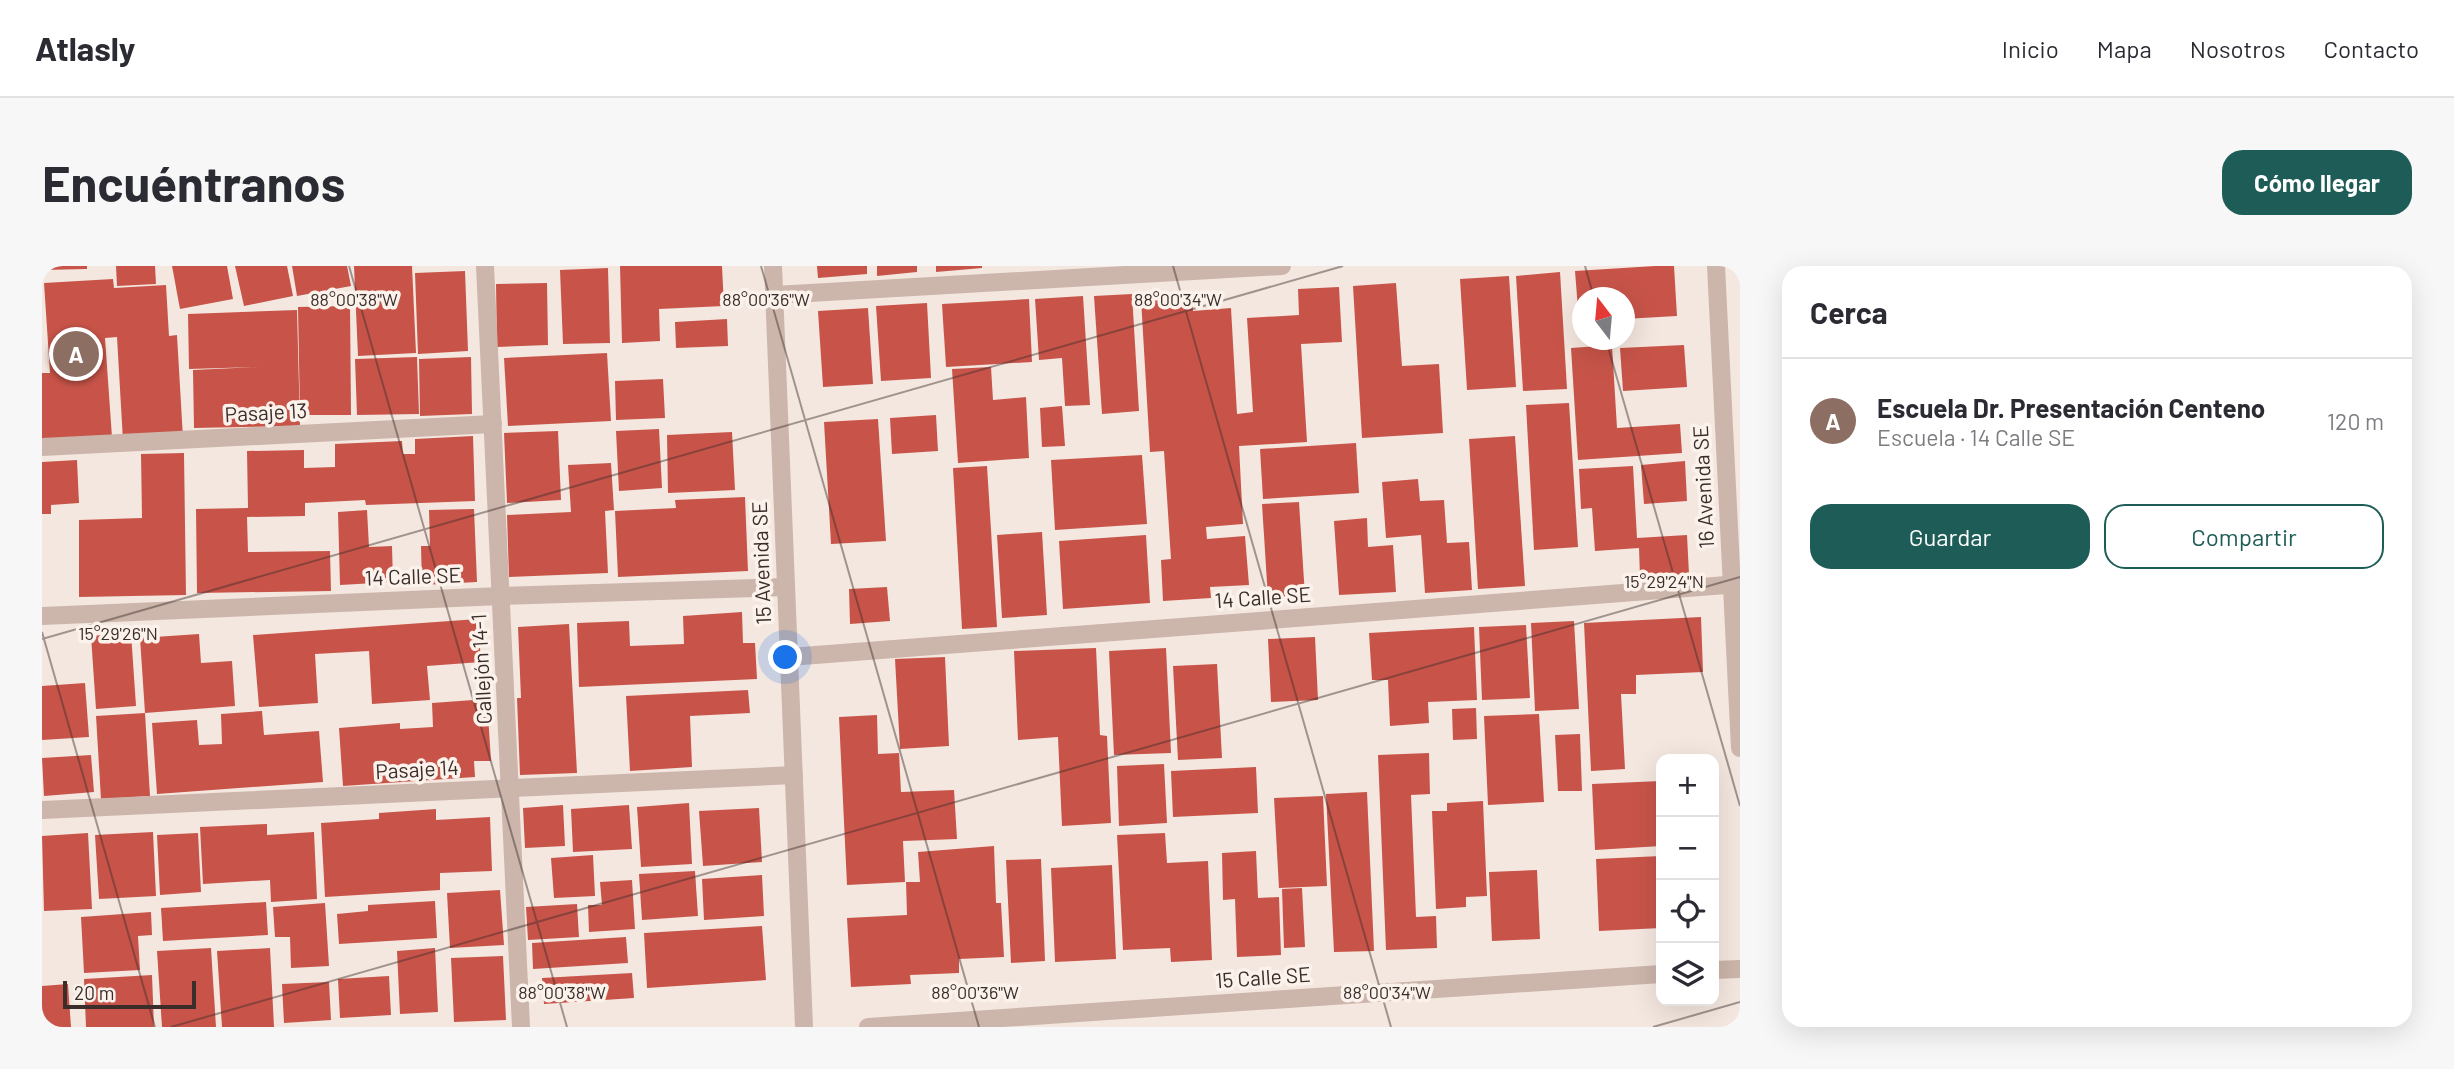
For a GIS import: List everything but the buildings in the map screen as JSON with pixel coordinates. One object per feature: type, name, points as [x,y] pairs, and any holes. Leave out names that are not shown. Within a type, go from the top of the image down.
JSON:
[{"type":"street","name":"Callejón 14-1","points":[[485,266],[521,1027]]},
{"type":"street","name":"15 Avenida SE","points":[[774,266],[804,1027]]},
{"type":"street","points":[[775,295],[1282,266]]},
{"type":"street","name":"16 Avenida SE","points":[[1717,266],[1736,584],[1740,748]]},
{"type":"street","name":"Pasaje 13","points":[[42,447],[493,424]]},
{"type":"street","name":"14 Calle SE","points":[[789,657],[1736,584]]},
{"type":"street","name":"14 Calle SE","points":[[42,616],[501,596],[786,587]]},
{"type":"street","name":"Pasaje 14","points":[[42,810],[794,775]]},
{"type":"street","points":[[1719,970],[1740,969]]},
{"type":"street","name":"15 Calle SE","points":[[868,1027],[1656,974]]},
{"type":"place","name":"Escuela Dr. Presentación Centeno","points":[[76,354]]}]
